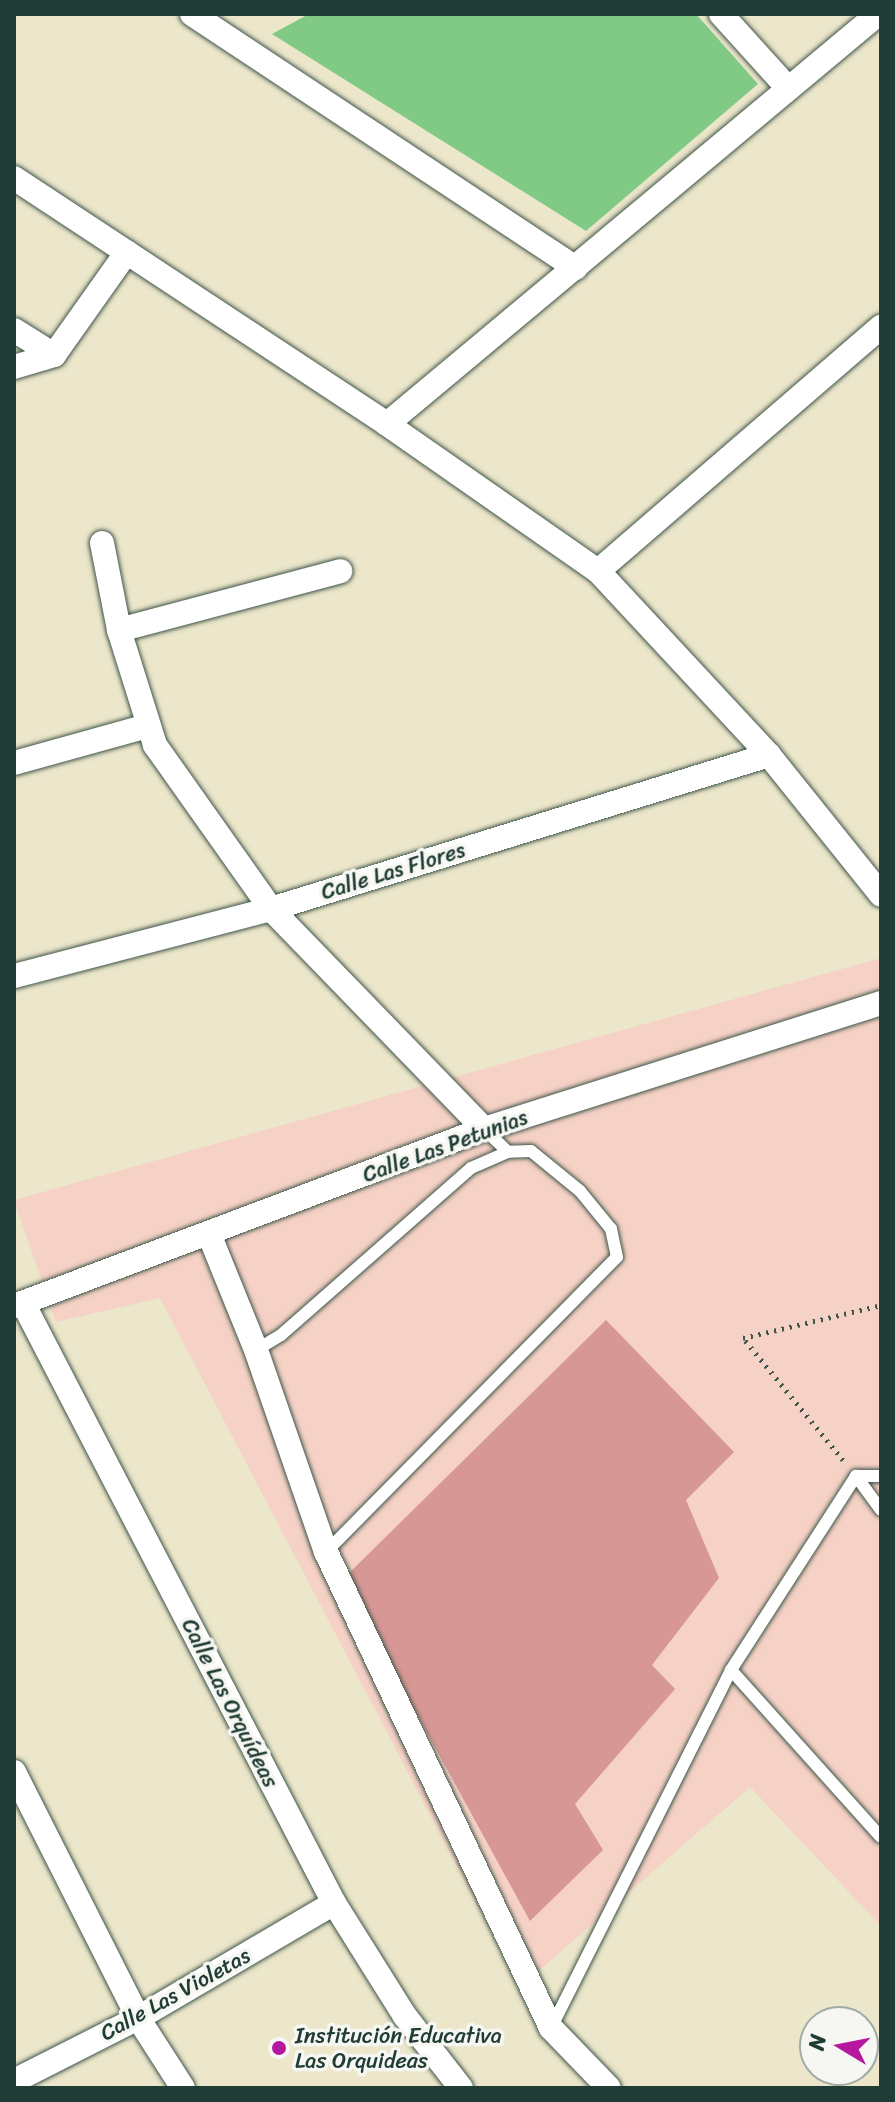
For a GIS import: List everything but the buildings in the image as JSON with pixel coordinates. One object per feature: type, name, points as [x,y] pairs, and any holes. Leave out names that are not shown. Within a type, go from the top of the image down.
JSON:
[{"type":"street","points":[[192,14],[576,268]]},
{"type":"street","points":[[721,14],[786,86]]},
{"type":"street","points":[[387,424],[576,268],[786,86],[878,14]]},
{"type":"street","points":[[14,178],[387,424],[598,571],[769,755],[881,895]]},
{"type":"street","points":[[14,367],[54,355],[127,252]]},
{"type":"street","points":[[598,571],[881,327]]},
{"type":"street","points":[[14,330],[54,355]]},
{"type":"street","points":[[102,543],[119,630],[147,726],[271,909],[484,1129]]},
{"type":"street","points":[[119,630],[340,571]]},
{"type":"street","points":[[14,763],[147,726]]},
{"type":"street","name":"Calle Las Flores","points":[[14,976],[271,909],[769,755]]},
{"type":"street","name":"Calle Las Petunias","points":[[18,1304],[484,1129],[881,1003]]},
{"type":"street","points":[[209,1234],[256,1350],[281,1434],[326,1552],[551,2028],[609,2088]]},
{"type":"street","name":"Calle Las Orquídeas","points":[[18,1304],[334,1903],[405,2016],[461,2088]]},
{"type":"street","points":[[14,1772],[138,2018],[183,2088]]},
{"type":"street","name":"Calle Las Violetas","points":[[14,2081],[138,2018],[334,1903]]},
{"type":"lane","points":[[484,1129],[508,1152]]},
{"type":"lane","points":[[256,1350],[281,1335],[471,1168],[508,1152],[531,1151],[580,1191],[611,1229],[617,1257],[326,1552]]},
{"type":"lane","points":[[856,1476],[881,1476]]},
{"type":"lane","points":[[856,1476],[881,1510]]},
{"type":"lane","points":[[551,2028],[731,1670],[856,1476]]},
{"type":"lane","points":[[731,1670],[881,1837]]},
{"type":"path","points":[[856,1476],[743,1338],[881,1305]]},
{"type":"shaded area","points":[[881,958],[881,1926],[750,1787],[520,1987],[160,1298],[56,1322],[14,1200]]},
{"type":"green space","points":[[309,14],[696,14],[758,84],[586,231],[272,34]]},
{"type":"place","name":"Institución Educativa Las Orquideas","points":[[279,2048]]}]
